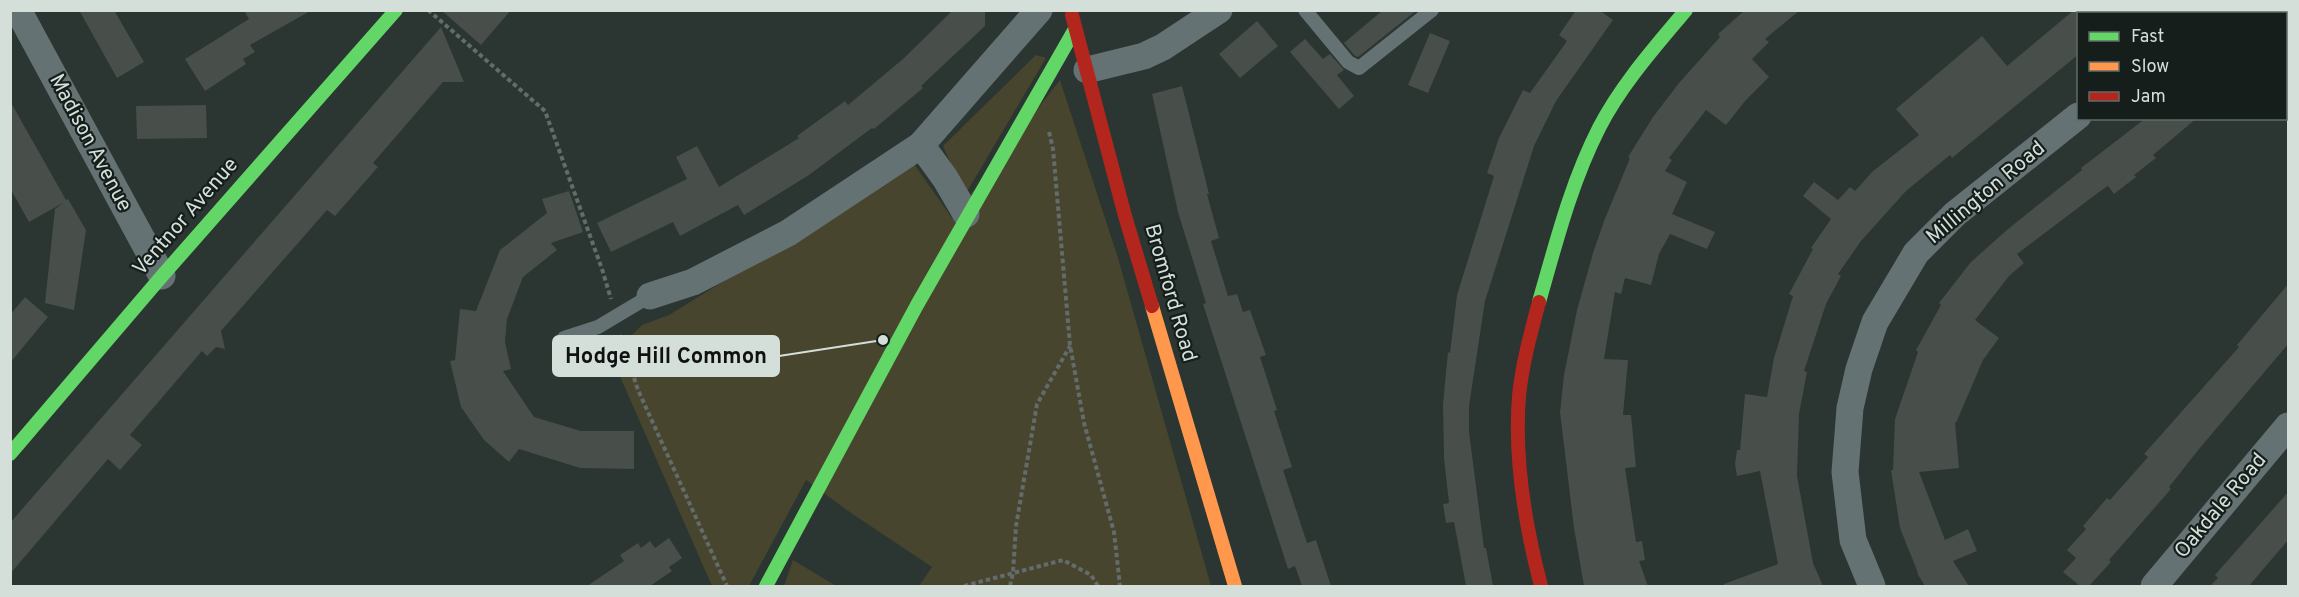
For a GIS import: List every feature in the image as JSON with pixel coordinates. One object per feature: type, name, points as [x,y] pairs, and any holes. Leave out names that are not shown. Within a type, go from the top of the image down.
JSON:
[{"type":"street","name":"Madison Avenue","points":[[18,10],[162,276]]},
{"type":"street","name":"Ventnor Avenue","points":[[10,454],[162,276],[396,10]]},
{"type":"street","points":[[650,296],[693,282],[788,233],[921,145],[1039,10]]},
{"type":"street","name":"Bromford Road","points":[[1071,10],[1125,216],[1234,586]]},
{"type":"street","points":[[1087,70],[1144,56],[1163,47],[1219,10]]},
{"type":"street","points":[[1541,586],[1533,555],[1518,458],[1519,395],[1531,331],[1564,213],[1599,128],[1638,68],[1686,10]]},
{"type":"street","points":[[766,586],[966,214],[1075,29]]},
{"type":"street","name":"Millington Road","points":[[1872,586],[1854,540],[1845,472],[1850,408],[1859,369],[1875,322],[1916,253],[1955,214],[2077,118]]},
{"type":"street","points":[[921,145],[945,178],[966,214]]},
{"type":"street","name":"Oakdale Road","points":[[2154,586],[2289,426]]},
{"type":"lane","points":[[1305,10],[1348,62],[1359,68],[1432,10]]},
{"type":"lane","points":[[564,338],[598,327],[650,296]]},
{"type":"path","points":[[428,10],[545,111],[602,269],[638,390],[727,586]]},
{"type":"path","points":[[1039,91],[1053,149],[1070,345],[1084,423],[1114,532],[1120,586]]},
{"type":"path","points":[[1010,586],[1016,526],[1036,404],[1070,345]]},
{"type":"path","points":[[964,586],[1063,560],[1091,575],[1098,586]]},
{"type":"shaded area","points":[[1036,55],[1046,58],[965,195],[943,146]]},
{"type":"shaded area","points":[[1060,80],[1118,258],[1211,586],[919,586],[932,567],[806,480],[749,586],[712,586],[611,356],[642,325],[669,315],[914,164],[952,218]]},
{"type":"shaded area","points":[[793,560],[836,586],[784,586]]},
{"type":"building","points":[[79,10],[114,10],[144,62],[117,78]]},
{"type":"building","points":[[244,10],[312,10],[250,45],[255,52],[243,59],[246,64],[205,91],[185,59],[249,19]]},
{"type":"building","points":[[441,10],[511,10],[481,45]]},
{"type":"building","points":[[953,10],[985,10],[985,26],[921,86],[923,88],[874,129],[872,128],[809,175],[744,215],[738,205],[680,236],[673,222],[611,252],[597,223],[687,179],[676,157],[697,146],[719,187],[799,138],[797,136],[845,101],[848,105],[903,59]]},
{"type":"building","points":[[1383,10],[1417,10],[1358,57],[1354,55],[1344,43]]},
{"type":"building","points":[[1576,10],[1599,10],[1613,20],[1556,101],[1534,146],[1485,301],[1469,406],[1469,432],[1484,548],[1486,548],[1493,586],[1466,586],[1454,522],[1446,523],[1443,504],[1449,503],[1444,458],[1443,404],[1457,295],[1494,176],[1487,173],[1499,138],[1523,90],[1530,93],[1567,41],[1559,35]]},
{"type":"building","points":[[1745,10],[1800,10],[1765,39],[1769,42],[1752,59],[1769,77],[1726,125],[1706,110],[1669,158],[1672,160],[1665,171],[1687,182],[1672,214],[1715,232],[1707,249],[1670,234],[1659,254],[1651,285],[1625,278],[1621,294],[1615,292],[1604,359],[1628,360],[1623,415],[1631,415],[1636,467],[1625,468],[1636,542],[1642,541],[1645,560],[1639,561],[1648,586],[1584,586],[1574,528],[1560,412],[1564,375],[1577,310],[1593,253],[1630,158],[1628,157],[1653,117],[1679,83],[1720,37],[1718,34]]},
{"type":"building","points":[[2074,10],[2079,10],[2077,12],[2077,56],[1952,158],[1950,155],[1906,191],[1861,241],[1838,274],[1841,276],[1826,304],[1804,371],[1807,372],[1799,414],[1797,476],[1813,563],[1823,586],[1724,586],[1724,584],[1778,564],[1760,471],[1737,476],[1735,464],[1737,450],[1740,450],[1745,394],[1767,397],[1774,358],[1793,296],[1789,294],[1813,249],[1811,248],[1831,219],[1803,196],[1814,182],[1838,200],[1850,187],[1855,191],[1872,172],[1919,135],[1896,109],[1982,36],[2007,66]]},
{"type":"building","points":[[1257,21],[1278,46],[1240,78],[1219,54]]},
{"type":"building","points":[[441,27],[464,82],[443,82],[373,163],[378,167],[335,216],[327,210],[221,331],[225,349],[216,347],[207,356],[202,351],[130,435],[142,445],[120,470],[108,459],[10,574],[10,523]]},
{"type":"building","points":[[1430,33],[1450,41],[1428,93],[1408,85]]},
{"type":"building","points":[[1305,39],[1323,59],[1330,54],[1344,70],[1337,75],[1354,96],[1339,109],[1290,52]]},
{"type":"building","points":[[1182,86],[1219,238],[1211,241],[1228,296],[1237,294],[1243,312],[1250,310],[1266,355],[1260,357],[1292,467],[1283,470],[1307,543],[1316,540],[1331,586],[1302,586],[1295,566],[1288,569],[1203,304],[1206,303],[1178,212],[1152,94]]},
{"type":"building","points":[[10,101],[66,200],[68,199],[86,230],[74,310],[45,303],[55,209],[63,203],[29,222],[10,188]]},
{"type":"building","points":[[206,105],[207,138],[137,139],[136,106]]},
{"type":"building","points":[[2143,120],[2195,120],[2153,155],[2156,158],[2114,194],[2108,186],[2017,254],[2024,263],[2009,276],[1975,320],[1999,338],[1983,360],[1955,422],[1959,468],[1919,472],[1945,540],[1968,529],[1977,551],[1953,561],[1969,586],[1925,586],[1917,573],[1900,528],[1891,470],[1893,470],[1895,419],[1918,352],[1916,350],[1941,305],[1939,303],[1971,262],[2082,170],[2081,168]]},
{"type":"building","points":[[569,191],[583,232],[551,243],[557,250],[523,277],[507,319],[505,342],[511,369],[503,371],[534,417],[581,431],[634,431],[634,469],[580,468],[519,449],[509,462],[484,440],[461,407],[450,361],[455,360],[460,309],[476,311],[500,250],[547,213],[542,199]]},
{"type":"building","points":[[2289,283],[2289,343],[2199,449],[2169,487],[2171,489],[2109,560],[2111,562],[2089,586],[2080,586],[2063,572],[2076,558],[2067,550],[2086,529],[2083,526],[2107,498],[2110,500],[2148,457],[2144,454],[2239,347],[2237,345]]},
{"type":"building","points":[[25,297],[48,317],[10,363],[10,315]]},
{"type":"building","points":[[2289,491],[2289,539],[2249,586],[2210,586],[2218,578],[2215,575]]},
{"type":"building","points":[[669,538],[682,558],[669,567],[672,571],[650,586],[587,586],[624,561],[620,555],[638,543],[641,548],[650,541],[655,548]]},
{"type":"traffic: fast","points":[[10,454],[162,276],[396,10]]},
{"type":"traffic: fast","points":[[1539,302],[1572,192],[1599,128],[1628,82],[1686,10]]},
{"type":"traffic: fast","points":[[766,586],[917,305],[1075,29]]},
{"type":"traffic: slow","points":[[1152,306],[1235,586]]},
{"type":"traffic: jam","points":[[1072,15],[1125,216],[1152,306]]},
{"type":"traffic: jam","points":[[1539,302],[1522,372],[1518,444],[1522,492],[1541,586]]},
{"type":"place","name":"Hodge Hill Common","points":[[883,340]]}]
